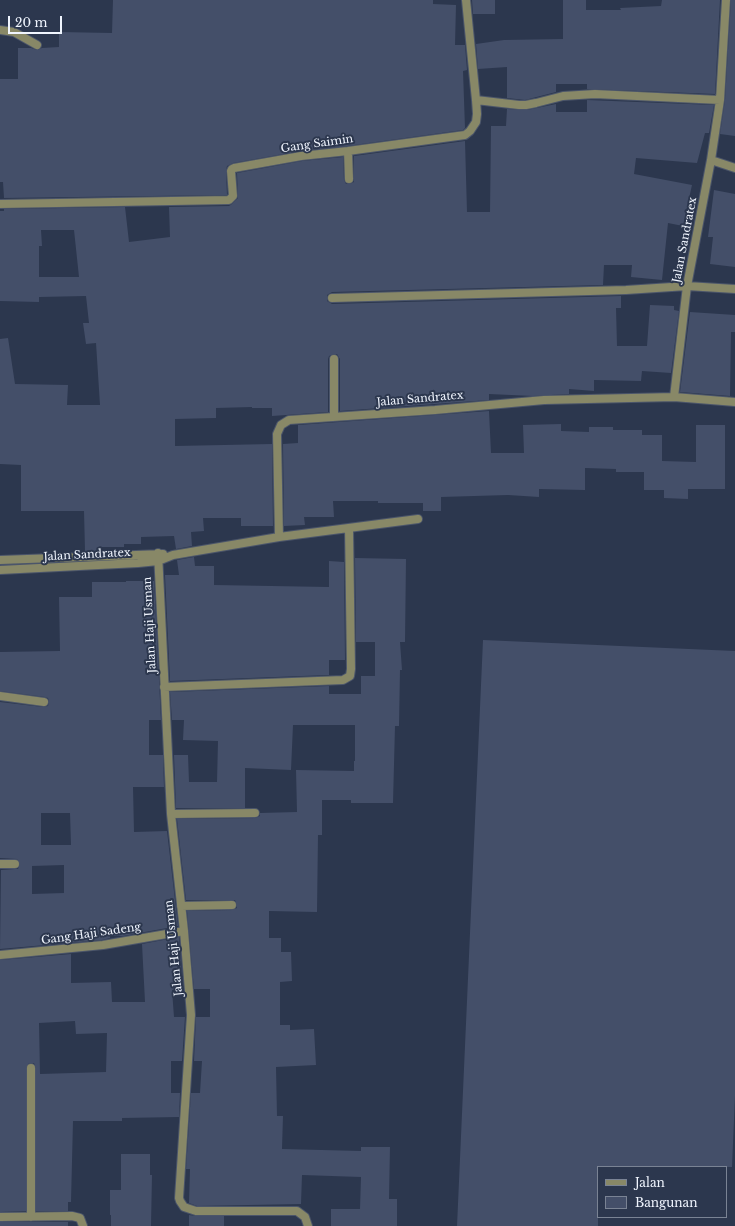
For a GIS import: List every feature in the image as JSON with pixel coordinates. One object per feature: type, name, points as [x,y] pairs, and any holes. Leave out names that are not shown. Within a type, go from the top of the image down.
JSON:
[{"type":"street","name":"Gang Saimin","points":[[0,204],[229,200],[233,196],[232,169],[300,156],[465,135],[470,131],[476,122],[478,114],[466,0]]},
{"type":"street","name":"Jalan Sandratex","points":[[674,397],[687,286],[711,160],[720,100],[726,0]]},
{"type":"street","points":[[0,30],[14,32],[37,45]]},
{"type":"street","points":[[476,100],[519,105],[536,103],[574,94],[720,100]]},
{"type":"street","points":[[348,151],[349,179]]},
{"type":"street","points":[[711,160],[735,168]]},
{"type":"street","points":[[332,298],[626,290],[687,286],[735,290]]},
{"type":"street","points":[[334,359],[334,416]]},
{"type":"street","name":"Jalan Sandratex","points":[[279,537],[277,434],[278,429],[284,422],[289,420],[435,410],[544,400],[674,397],[735,402]]},
{"type":"street","name":"Jalan Sandratex","points":[[0,570],[138,564],[158,557],[173,554],[279,537],[418,519]]},
{"type":"street","points":[[164,687],[343,680],[350,676],[349,528]]},
{"type":"street","name":"Jalan Sandratex","points":[[0,560],[158,557]]},
{"type":"street","name":"Jalan Haji Usman","points":[[158,557],[171,814],[184,931],[191,1015],[179,1191],[180,1201],[184,1207],[196,1211],[297,1211],[305,1217],[308,1226]]},
{"type":"street","points":[[0,696],[44,702]]},
{"type":"street","points":[[171,814],[255,813]]},
{"type":"street","points":[[0,864],[15,864]]},
{"type":"street","points":[[181,906],[232,905]]},
{"type":"street","name":"Gang Haji Sadeng","points":[[0,955],[103,945],[184,931]]},
{"type":"street","points":[[31,1068],[31,1217]]},
{"type":"street","points":[[0,1217],[72,1216],[80,1218],[83,1226]]},
{"type":"building","points":[[113,0],[433,0],[433,4],[456,5],[455,45],[465,45],[467,70],[463,71],[465,128],[463,130],[300,151],[233,163],[227,166],[226,171],[227,195],[4,198],[3,182],[0,182],[0,79],[18,79],[18,48],[31,48],[37,50],[42,48],[59,47],[59,32],[112,33]]},
{"type":"building","points":[[472,0],[495,0],[495,14],[473,14]]},
{"type":"building","points":[[563,0],[586,0],[586,10],[621,10],[620,8],[661,6],[662,0],[720,0],[715,94],[587,89],[587,84],[556,84],[556,92],[525,100],[507,98],[507,67],[478,69],[476,44],[504,40],[563,39]]},
{"type":"building","points":[[731,0],[735,0],[735,136],[720,134],[725,100]]},
{"type":"building","points":[[587,100],[714,105],[709,133],[705,133],[697,163],[636,158],[634,174],[692,185],[683,226],[668,223],[662,280],[631,277],[632,265],[604,265],[603,285],[332,292],[327,295],[327,301],[332,304],[621,296],[621,308],[616,308],[617,346],[647,346],[650,305],[674,306],[674,310],[679,311],[671,373],[642,371],[641,381],[594,380],[594,391],[569,389],[569,394],[533,396],[489,394],[489,400],[340,411],[340,359],[337,354],[334,354],[329,356],[328,359],[328,412],[272,416],[272,408],[216,408],[216,418],[175,419],[175,446],[272,444],[273,526],[241,526],[241,518],[203,518],[204,531],[191,532],[192,546],[176,549],[174,536],[141,537],[141,544],[124,544],[124,547],[102,547],[102,551],[85,551],[84,511],[21,511],[21,465],[0,464],[0,339],[8,338],[15,384],[68,385],[67,405],[100,405],[96,343],[86,344],[83,323],[89,323],[86,296],[39,297],[39,302],[0,301],[0,211],[4,211],[4,209],[125,207],[129,242],[170,237],[169,207],[229,206],[238,198],[237,173],[302,161],[343,157],[344,180],[346,184],[350,184],[354,182],[354,156],[465,141],[467,212],[490,212],[491,126],[506,126],[507,109],[527,110],[556,104],[556,112],[587,112]],"holes":[[[41,230],[74,230],[79,277],[39,277],[39,246],[42,246]]]},
{"type":"building","points":[[714,190],[735,194],[735,267],[710,264],[713,237],[708,237]]},
{"type":"building","points":[[690,312],[735,315],[735,332],[731,332],[730,396],[680,392]]},
{"type":"building","points":[[489,411],[491,453],[524,453],[523,425],[561,424],[561,431],[589,432],[589,427],[613,427],[613,430],[642,430],[642,435],[662,435],[662,461],[696,462],[696,425],[725,425],[725,489],[688,489],[688,499],[664,498],[664,490],[644,490],[644,472],[616,472],[616,469],[585,468],[585,490],[539,489],[539,497],[508,495],[441,497],[441,511],[423,511],[423,503],[333,501],[334,517],[304,517],[305,525],[284,526],[283,444],[298,443],[298,425]]},
{"type":"building","points":[[194,557],[195,566],[214,566],[214,585],[329,587],[329,561],[344,562],[345,660],[329,660],[329,675],[170,681],[165,575],[179,575],[177,560]]},
{"type":"building","points":[[355,558],[406,559],[405,642],[400,642],[402,670],[400,670],[399,726],[395,726],[393,803],[351,803],[351,800],[322,800],[322,835],[318,835],[317,912],[269,911],[269,938],[281,938],[281,952],[291,952],[292,981],[280,982],[280,1025],[290,1025],[290,1030],[314,1029],[316,1065],[276,1067],[277,1116],[283,1116],[282,1149],[361,1151],[361,1147],[390,1147],[389,1199],[397,1199],[397,1226],[331,1226],[331,1209],[360,1209],[361,1177],[302,1175],[301,1204],[197,1206],[189,1203],[190,1169],[186,1169],[191,1093],[200,1093],[202,1061],[194,1061],[196,1017],[210,1017],[210,989],[194,989],[187,911],[232,910],[237,908],[237,905],[235,900],[186,900],[177,819],[255,818],[260,816],[260,813],[297,812],[296,770],[354,771],[355,725],[293,725],[291,770],[245,768],[245,808],[176,808],[174,755],[188,755],[189,782],[217,782],[218,741],[183,740],[184,720],[172,720],[170,692],[329,686],[329,694],[361,694],[361,676],[375,676],[375,642],[356,642]]},
{"type":"building","points":[[154,581],[161,720],[149,720],[149,755],[163,755],[164,787],[133,787],[134,832],[167,831],[178,926],[123,936],[110,936],[110,938],[102,940],[0,949],[1,870],[18,869],[20,864],[17,859],[0,858],[0,702],[43,707],[48,706],[49,702],[48,698],[45,697],[0,691],[0,652],[60,651],[59,597],[92,597],[92,582]],"holes":[[[41,813],[70,813],[71,845],[41,845]],[[64,865],[64,893],[32,894],[32,866]]]},
{"type":"building","points":[[483,640],[735,651],[735,1096],[732,1167],[597,1166],[598,1226],[457,1226]]},
{"type":"building","points":[[179,937],[183,989],[172,990],[174,1017],[185,1017],[182,1061],[171,1061],[171,1093],[180,1093],[179,1117],[122,1118],[122,1121],[73,1121],[71,1202],[68,1202],[68,1211],[36,1211],[36,1068],[34,1063],[29,1063],[26,1068],[26,1211],[0,1212],[0,960],[71,954],[71,983],[111,982],[112,1002],[145,1002],[142,944]],"holes":[[[75,1021],[76,1034],[107,1033],[106,1072],[40,1074],[39,1023]]]},
{"type":"building","points":[[121,1154],[150,1154],[150,1175],[152,1175],[151,1226],[111,1226],[110,1190],[121,1190]]},
{"type":"building","points":[[189,1215],[224,1216],[224,1226],[189,1226]]},
{"type":"building","points":[[0,1222],[68,1222],[68,1226],[0,1226]]}]
